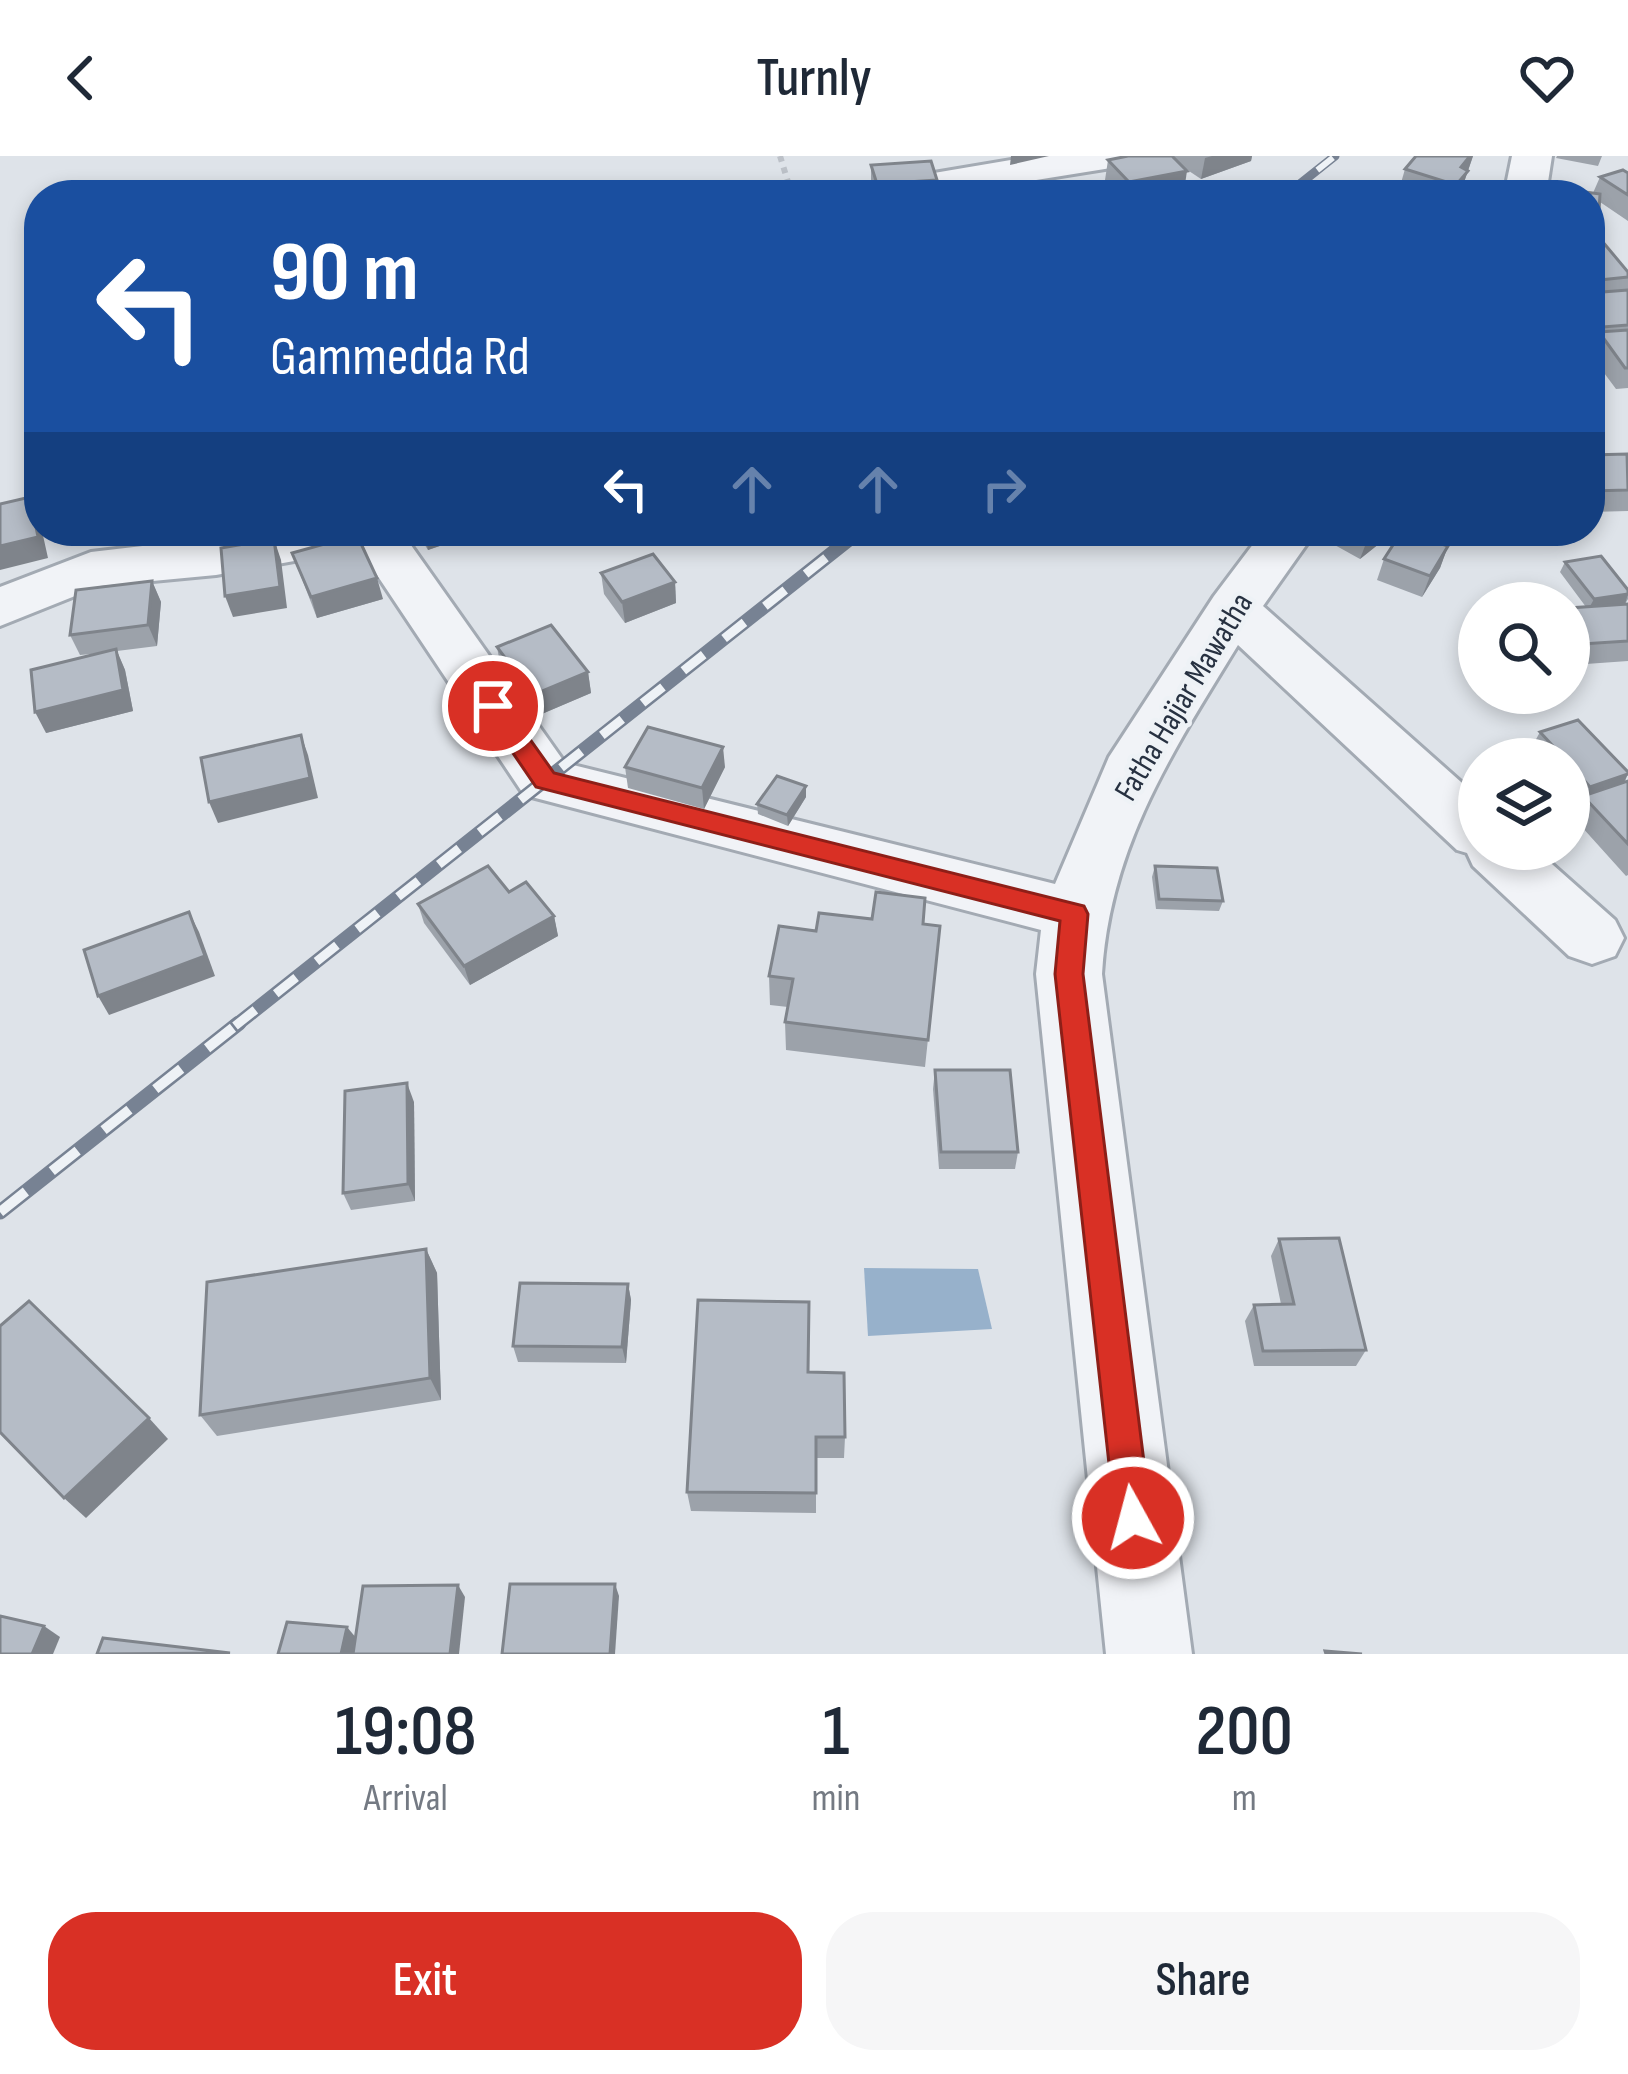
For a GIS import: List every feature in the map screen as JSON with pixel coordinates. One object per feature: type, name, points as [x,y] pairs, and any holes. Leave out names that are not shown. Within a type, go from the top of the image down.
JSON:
[{"type":"street","points":[[961,180],[1111,156]]},
{"type":"street","points":[[0,608],[91,569],[216,558],[283,546]]},
{"type":"street","points":[[385,546],[545,780],[1074,914]]},
{"type":"street","name":"Fatha Hajiar Mawatha","points":[[1149,1654],[1069,974],[1074,914],[1130,772],[1279,546]]},
{"type":"street","points":[[1233,610],[1458,815]]},
{"type":"street","points":[[1518,870],[1592,938]]},
{"type":"water","points":[[864,1268],[978,1269],[992,1329],[868,1336]]},
{"type":"building","points":[[1172,156],[1187,171],[1127,180],[1108,160]]},
{"type":"building","points":[[1416,156],[1470,156],[1461,167],[1468,171],[1460,180],[1440,180],[1405,169]]},
{"type":"building","points":[[931,161],[937,180],[876,180],[871,165]]},
{"type":"building","points":[[1623,170],[1628,173],[1628,195],[1605,180],[1600,177]]},
{"type":"building","points":[[1605,245],[1628,272],[1628,277],[1605,279]]},
{"type":"building","points":[[1628,290],[1628,325],[1605,327],[1605,292]]},
{"type":"building","points":[[1628,330],[1628,368],[1605,340],[1605,332]]},
{"type":"building","points":[[1627,454],[1628,490],[1605,491],[1605,455]]},
{"type":"building","points":[[24,498],[24,540],[0,546],[0,504]]},
{"type":"building","points":[[275,546],[280,587],[225,596],[221,548]]},
{"type":"building","points":[[317,546],[362,546],[377,578],[311,597],[292,553]]},
{"type":"building","points":[[1392,546],[1448,546],[1430,576],[1384,559]]},
{"type":"building","points":[[653,554],[675,582],[622,602],[601,573]]},
{"type":"building","points":[[1601,556],[1628,594],[1594,599],[1590,582],[1581,582],[1565,562]]},
{"type":"building","points":[[152,581],[148,625],[70,635],[76,590]]},
{"type":"building","points":[[1628,604],[1628,641],[1590,643],[1590,607]]},
{"type":"building","points":[[551,625],[588,672],[533,695],[497,647]]},
{"type":"building","points":[[116,649],[123,690],[35,712],[31,670]]},
{"type":"building","points":[[1578,720],[1628,774],[1590,787],[1590,738],[1546,738],[1540,732]]},
{"type":"building","points":[[648,727],[723,747],[702,788],[625,767]]},
{"type":"building","points":[[301,735],[310,778],[209,802],[201,758]]},
{"type":"building","points":[[777,776],[806,786],[787,815],[757,804]]},
{"type":"building","points":[[1628,781],[1628,844],[1590,803],[1590,794]]},
{"type":"building","points":[[488,866],[509,892],[526,882],[554,916],[464,966],[418,904]]},
{"type":"building","points":[[1155,866],[1217,868],[1223,901],[1159,899]]},
{"type":"building","points":[[876,892],[925,898],[923,924],[940,926],[928,1040],[785,1022],[793,979],[769,976],[779,926],[816,931],[819,913],[872,919]]},
{"type":"building","points":[[189,912],[205,956],[98,996],[84,950]]},
{"type":"building","points":[[935,1070],[1010,1070],[1018,1152],[941,1152]]},
{"type":"building","points":[[407,1083],[408,1184],[343,1193],[345,1091]]},
{"type":"building","points":[[1339,1238],[1366,1350],[1263,1351],[1254,1305],[1294,1304],[1279,1239]]},
{"type":"building","points":[[426,1249],[430,1378],[200,1415],[207,1282]]},
{"type":"building","points":[[520,1283],[628,1284],[622,1347],[513,1346]]},
{"type":"building","points":[[698,1300],[809,1302],[808,1372],[844,1373],[845,1437],[816,1437],[816,1493],[687,1492]]},
{"type":"building","points":[[29,1301],[149,1418],[64,1498],[0,1432],[0,1326]]},
{"type":"building","points":[[510,1584],[615,1584],[610,1654],[502,1654]]},
{"type":"building","points":[[458,1585],[450,1654],[353,1654],[363,1586]]},
{"type":"building","points":[[0,1616],[44,1626],[32,1654],[0,1654]]},
{"type":"building","points":[[287,1622],[347,1627],[341,1654],[278,1654]]},
{"type":"building","points":[[103,1638],[230,1653],[97,1654]]},
{"type":"railway","points":[[1305,180],[1335,156]]},
{"type":"railway","points":[[235,1026],[841,546]]},
{"type":"railway","points":[[0,1212],[239,1023]]},
{"type":"route","points":[[493,706],[545,780],[1074,914],[1069,974],[1133,1518]]}]
